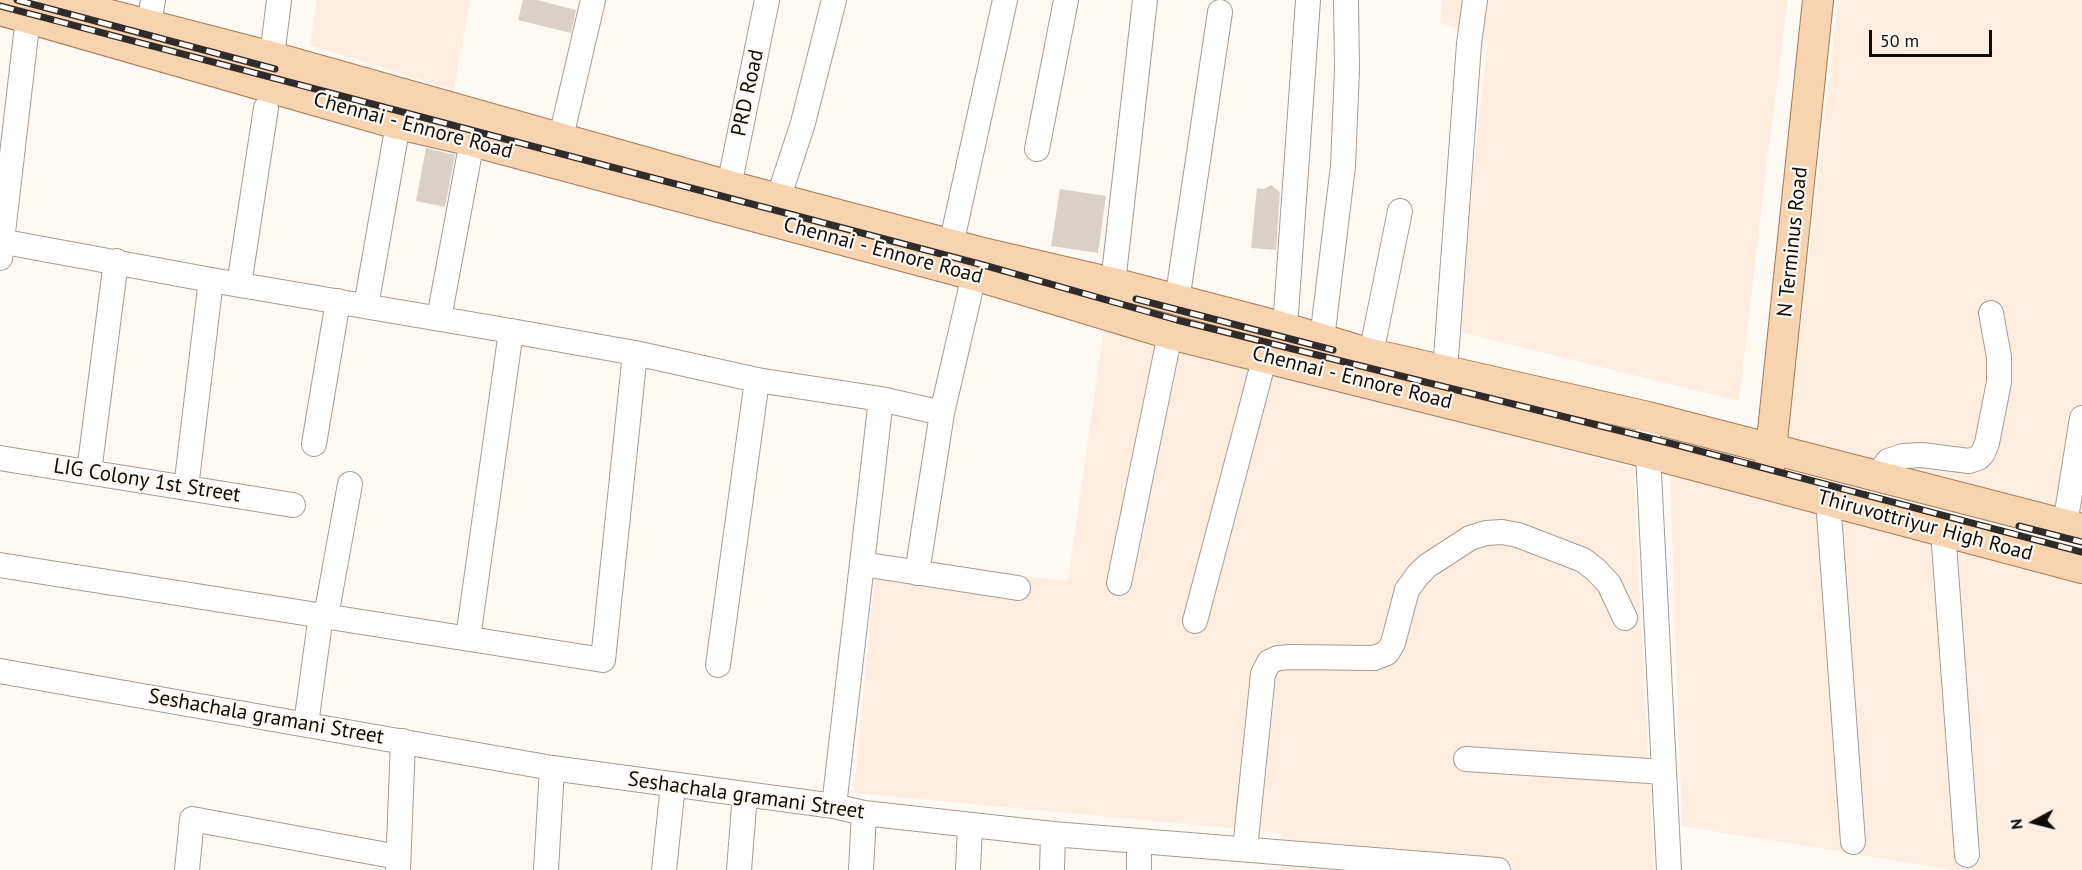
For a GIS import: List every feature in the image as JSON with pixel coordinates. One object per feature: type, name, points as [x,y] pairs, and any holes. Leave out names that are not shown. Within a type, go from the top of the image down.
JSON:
[{"type":"main road","name":"N Terminus Road","points":[[1767,484],[1818,0]]},
{"type":"main road","name":"Chennai - Ennore Road","points":[[0,10],[37,6],[151,12],[272,57],[729,186],[1285,327],[1371,354],[1648,417],[1771,450]]},
{"type":"main road","name":"Chennai - Ennore Road","points":[[37,6],[398,124],[472,141],[974,275],[1170,334],[1265,356],[1767,484]]},
{"type":"main road","name":"Thiruvottriyur High Road","points":[[1771,450],[2074,527]]},
{"type":"main road","name":"Thiruvottriyur High Road","points":[[1767,484],[2082,568]]},
{"type":"street","points":[[272,57],[279,0]]},
{"type":"street","points":[[561,137],[593,0]]},
{"type":"street","name":"PRD Road","points":[[729,186],[767,0]]},
{"type":"street","points":[[778,199],[803,123],[834,0]]},
{"type":"street","points":[[951,244],[1005,0]]},
{"type":"street","points":[[1037,149],[1066,0]]},
{"type":"street","points":[[1113,283],[1145,0]]},
{"type":"street","points":[[1285,327],[1308,0]]},
{"type":"street","points":[[1322,339],[1343,166],[1347,70],[1346,0]]},
{"type":"street","points":[[1445,371],[1468,44],[1475,0]]},
{"type":"street","points":[[37,6],[1,247],[116,261],[239,285],[635,353],[757,380],[881,399],[942,413]]},
{"type":"street","points":[[1177,301],[1220,12]]},
{"type":"street","points":[[239,285],[266,108]]},
{"type":"street","points":[[366,306],[398,124]]},
{"type":"street","points":[[439,318],[472,141]]},
{"type":"street","points":[[1371,354],[1400,211]]},
{"type":"street","points":[[89,472],[116,261]]},
{"type":"street","points":[[917,573],[942,413],[974,275]]},
{"type":"street","points":[[186,488],[211,280]]},
{"type":"street","points":[[314,444],[338,301]]},
{"type":"street","points":[[1877,476],[1888,461],[1903,456],[1922,455],[1969,461],[1978,458],[1983,453],[1999,382],[1999,357],[1991,313]]},
{"type":"street","points":[[468,638],[511,331]]},
{"type":"street","points":[[1119,583],[1170,334]]},
{"type":"street","points":[[0,565],[603,660],[635,353]]},
{"type":"street","points":[[1195,621],[1265,356]]},
{"type":"street","points":[[718,665],[757,380]]},
{"type":"street","points":[[834,806],[881,399]]},
{"type":"street","points":[[1648,417],[1669,870]]},
{"type":"street","points":[[2074,527],[2082,418]]},
{"type":"street","name":"LIG Colony 1st Street","points":[[0,458],[293,505]]},
{"type":"street","points":[[306,724],[323,616],[350,484]]},
{"type":"street","points":[[1828,501],[1853,842]]},
{"type":"street","points":[[1943,531],[1967,855]]},
{"type":"street","points":[[1232,856],[1263,674],[1269,662],[1278,658],[1291,657],[1374,658],[1387,653],[1393,643],[1407,590],[1417,576],[1427,566],[1470,537],[1502,532],[1518,535],[1583,561],[1596,570],[1609,584],[1625,618]]},
{"type":"street","points":[[862,564],[1018,588]]},
{"type":"street","name":"Seshachala gramani Street","points":[[0,671],[552,768],[834,806],[864,813],[970,826],[1139,841],[1232,856],[1498,870]]},
{"type":"street","points":[[187,870],[192,819],[398,863],[403,741]]},
{"type":"street","points":[[1466,759],[1664,772]]},
{"type":"street","points":[[546,870],[552,768]]},
{"type":"street","points":[[664,870],[673,785]]},
{"type":"street","points":[[739,870],[745,794]]},
{"type":"street","points":[[861,870],[864,813]]},
{"type":"street","points":[[968,870],[970,826]]},
{"type":"street","points":[[1052,870],[1053,834]]},
{"type":"street","points":[[1139,841],[1139,870]]},
{"type":"shaded area","points":[[317,0],[470,0],[454,90],[310,45]]},
{"type":"shaded area","points":[[1442,0],[1788,0],[1739,401],[1456,331],[1488,38],[1440,23]]},
{"type":"shaded area","points":[[1838,0],[2082,0],[2082,514],[1788,438]]},
{"type":"shaded area","points":[[1104,327],[1633,468],[1654,870],[1281,870],[1281,833],[854,793],[876,561],[1068,581]]},
{"type":"shaded area","points":[[1670,475],[2082,580],[2082,870],[1954,870],[1682,826]]},
{"type":"building","points":[[523,0],[537,0],[576,10],[571,33],[518,20]]},
{"type":"building","points":[[426,148],[455,155],[445,207],[416,201]]},
{"type":"building","points":[[1271,185],[1280,192],[1276,250],[1251,248],[1257,188],[1264,189]]},
{"type":"building","points":[[1060,189],[1106,196],[1098,253],[1051,246]]},
{"type":"railway","points":[[17,0],[275,69]]},
{"type":"railway","points":[[0,6],[987,266],[1177,320],[1673,444],[2082,552]]},
{"type":"railway","points":[[1136,299],[1333,350]]},
{"type":"railway","points":[[2019,526],[2082,542]]}]
